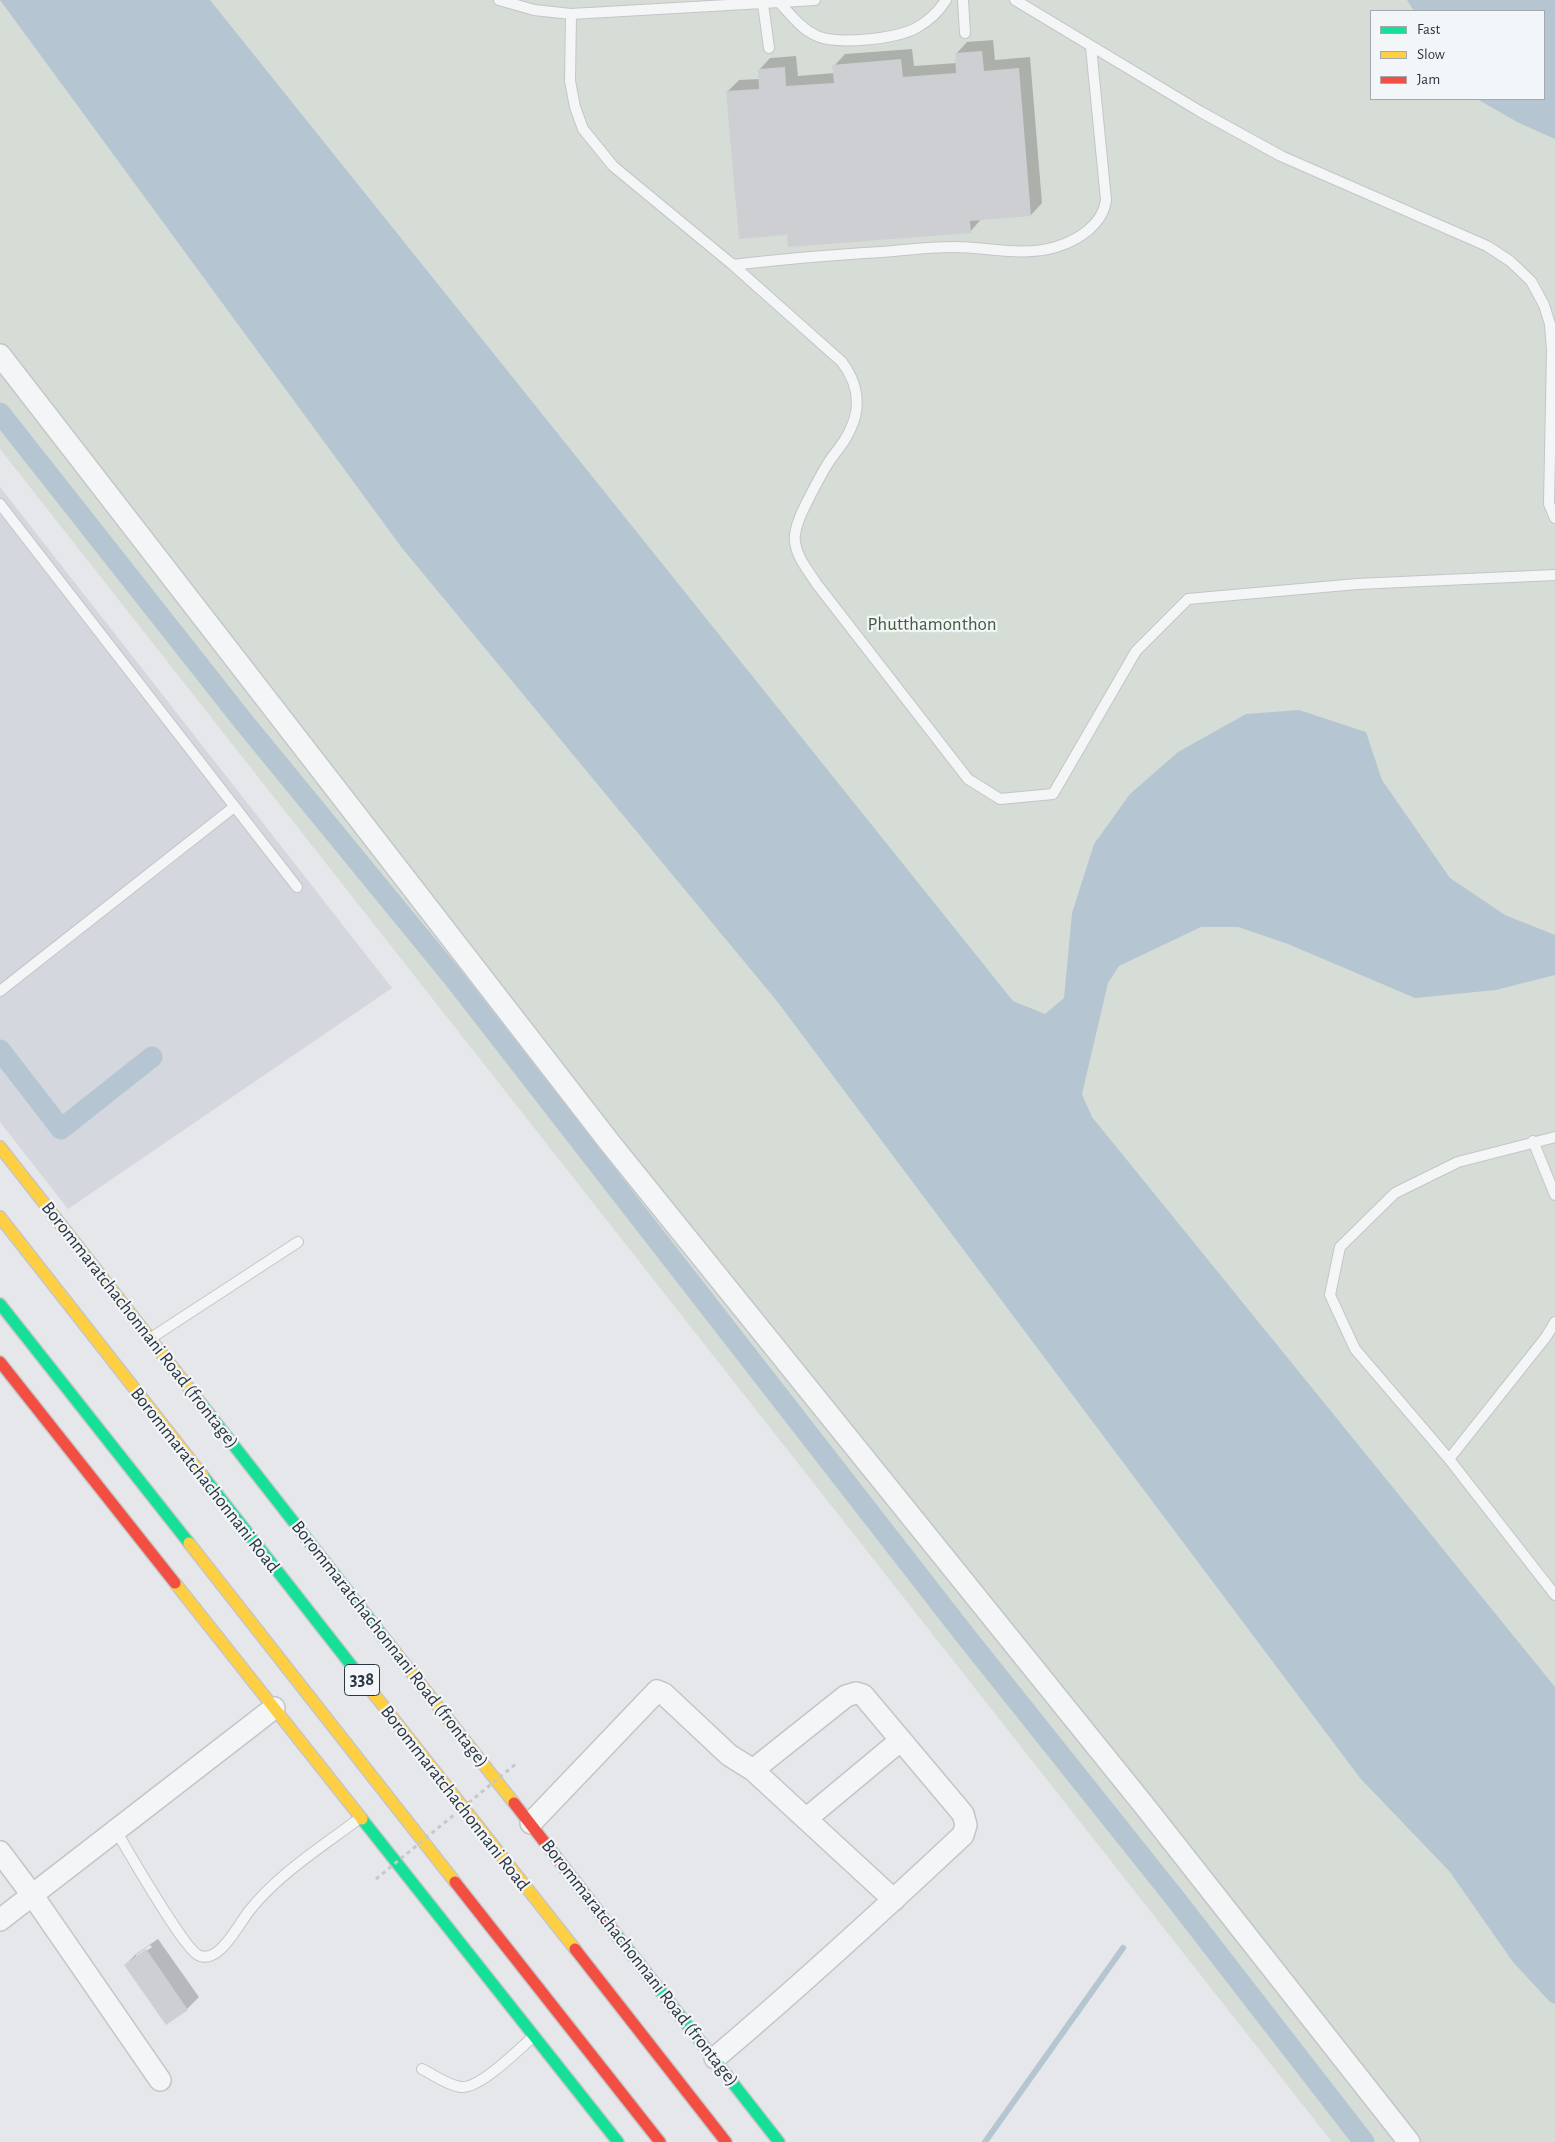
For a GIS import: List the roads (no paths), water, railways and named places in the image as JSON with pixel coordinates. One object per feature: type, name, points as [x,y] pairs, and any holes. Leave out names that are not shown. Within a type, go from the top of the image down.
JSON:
[{"type":"main road","name":"Borommaratchachonnani Road (frontage)","points":[[0,1147],[779,2142]]},
{"type":"main road","name":"Borommaratchachonnani Road","points":[[0,1217],[726,2142]]},
{"type":"main road","points":[[0,1304],[660,2142]]},
{"type":"main road","points":[[0,1362],[618,2142]]},
{"type":"street","points":[[0,355],[610,1143],[1143,1804],[1409,2142]]},
{"type":"street","points":[[531,1823],[657,1691],[664,1694],[729,1755],[753,1770],[894,1900]]},
{"type":"street","points":[[715,2058],[820,1968],[894,1900],[963,1835],[966,1825],[963,1814],[863,1695],[856,1693],[846,1696],[753,1770]]},
{"type":"street","points":[[0,1920],[274,1708]]},
{"type":"street","points":[[806,1819],[901,1740]]},
{"type":"street","points":[[0,1852],[33,1896],[160,2080]]},
{"type":"lane","points":[[499,0],[534,5],[571,14],[815,0]]},
{"type":"lane","points":[[780,3],[800,25],[818,36],[838,41],[889,36],[914,29],[938,14],[946,0]]},
{"type":"lane","points":[[962,0],[965,34]]},
{"type":"lane","points":[[1015,0],[1201,112],[1281,156],[1487,246],[1510,261],[1532,281],[1544,305],[1550,324],[1552,350],[1549,504],[1555,518]]},
{"type":"lane","points":[[763,4],[768,48]]},
{"type":"lane","points":[[571,14],[570,81],[575,107],[583,129],[613,166],[733,265],[842,362],[851,375],[857,394],[856,413],[850,431],[827,464],[802,511],[794,541],[800,558],[816,583],[968,779],[1000,799],[1053,794],[1136,651],[1188,599],[1357,584],[1555,575]]},
{"type":"lane","points":[[733,265],[796,258],[954,247],[996,252],[1027,251],[1055,248],[1083,234],[1098,220],[1104,210],[1106,200],[1091,47]]},
{"type":"lane","points":[[0,504],[297,887]]},
{"type":"lane","points":[[3,989],[234,807]]},
{"type":"lane","points":[[1555,1137],[1532,1141],[1458,1162],[1395,1193],[1340,1246],[1330,1295],[1356,1349],[1450,1459],[1555,1595]]},
{"type":"lane","points":[[1532,1141],[1555,1195]]},
{"type":"lane","points":[[150,1338],[298,1242]]},
{"type":"lane","points":[[1450,1459],[1546,1337],[1555,1322]]},
{"type":"lane","points":[[116,1831],[180,1934],[198,1955],[207,1957],[216,1953],[225,1945],[250,1910],[278,1882],[361,1817]]},
{"type":"lane","points":[[422,2069],[462,2087],[477,2084],[535,2036]]},
{"type":"water","points":[[0,0],[210,0],[1013,1001],[1045,1014],[1064,998],[1072,913],[1094,844],[1130,794],[1178,752],[1246,714],[1299,710],[1366,732],[1382,780],[1450,878],[1505,915],[1555,935],[1555,975],[1496,990],[1415,998],[1288,944],[1238,927],[1201,927],[1119,966],[1108,983],[1082,1094],[1092,1117],[1555,1687],[1555,2004],[1550,2002],[1513,1962],[1450,1872],[1360,1778],[776,1000],[402,548]]},
{"type":"water","points":[[1407,0],[1555,0],[1555,139],[1519,123],[1479,100],[1545,100],[1545,10],[1413,10]]},
{"type":"waterway","points":[[0,413],[243,721],[452,976],[964,1634],[1174,1897],[1364,2142]]},
{"type":"waterway","points":[[0,1050],[61,1129],[152,1057]]},
{"type":"waterway","points":[[985,2142],[1123,1948]]},
{"type":"park label","name":"Phutthamonthon","points":[[932,624]]}]
